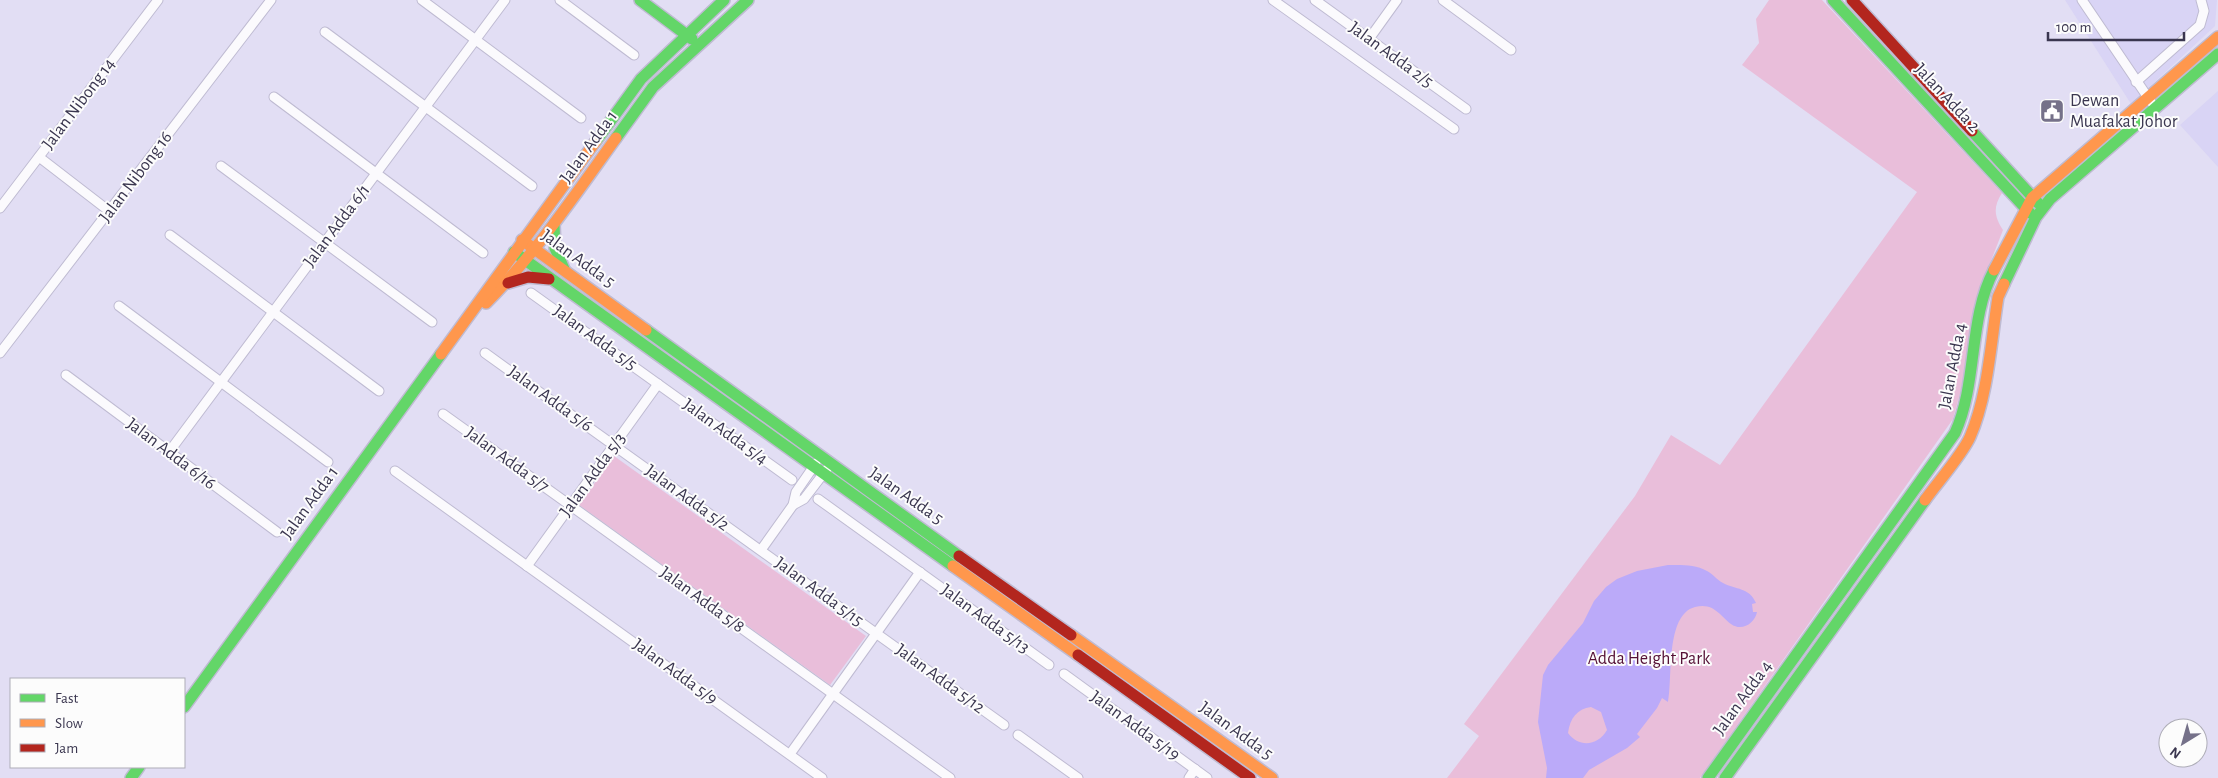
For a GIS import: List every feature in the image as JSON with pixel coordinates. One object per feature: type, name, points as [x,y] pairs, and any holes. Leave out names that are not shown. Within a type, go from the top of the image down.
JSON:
[{"type":"street","name":"Jalan Nibong 14","points":[[0,208],[158,0]]},
{"type":"street","name":"Jalan Nibong 16","points":[[0,353],[271,0]]},
{"type":"street","points":[[422,0],[581,118]]},
{"type":"street","name":"Jalan Adda 6/1","points":[[169,452],[505,0]]},
{"type":"street","points":[[560,0],[634,55]]},
{"type":"street","points":[[640,0],[698,44]]},
{"type":"street","name":"Jalan Adda 1","points":[[185,705],[339,492],[466,322],[522,240],[641,79],[724,0]]},
{"type":"street","name":"Jalan Adda 1","points":[[466,322],[505,284],[554,224],[653,87],[748,0]]},
{"type":"street","points":[[1273,0],[1454,129]]},
{"type":"street","name":"Jalan Adda 2/5","points":[[1315,0],[1466,109]]},
{"type":"street","points":[[1369,39],[1397,0]]},
{"type":"street","points":[[1443,0],[1511,50]]},
{"type":"street","name":"Jalan Adda 2","points":[[1833,0],[2025,209],[2036,217]]},
{"type":"street","name":"Jalan Adda 2","points":[[1852,0],[2032,198],[2044,207]]},
{"type":"street","points":[[2082,0],[2155,108]]},
{"type":"street","points":[[2136,82],[2200,25],[2204,11],[2201,0]]},
{"type":"street","points":[[324,32],[532,186]]},
{"type":"street","name":"Jalan Adda 4","points":[[1708,778],[1955,433],[1963,415],[1983,299],[1990,277],[2032,198],[2218,37]]},
{"type":"street","name":"Jalan Adda 4","points":[[1725,778],[1969,439],[1982,396],[1998,297],[2036,217],[2044,207],[2218,54]]},
{"type":"street","points":[[274,97],[484,253]]},
{"type":"street","points":[[39,158],[110,211]]},
{"type":"street","points":[[221,166],[432,322]]},
{"type":"street","points":[[2009,172],[2026,186],[2032,188],[2053,180]]},
{"type":"street","points":[[554,224],[553,238],[555,250],[566,272]]},
{"type":"street","points":[[170,235],[379,391]]},
{"type":"street","name":"Jalan Adda 5","points":[[522,240],[817,462]]},
{"type":"street","name":"Jalan Adda 5","points":[[514,252],[1123,671],[1272,778]]},
{"type":"street","points":[[505,284],[520,277],[554,280]]},
{"type":"street","name":"Jalan Adda 5/5","points":[[532,293],[658,384]]},
{"type":"street","points":[[119,306],[328,462]]},
{"type":"street","name":"Jalan Adda 5/6","points":[[486,353],[614,445]]},
{"type":"street","name":"Jalan Adda 6/16","points":[[66,375],[277,532]]},
{"type":"street","name":"Jalan Adda 5/3","points":[[527,566],[658,384]]},
{"type":"street","name":"Jalan Adda 5/4","points":[[658,384],[792,480]]},
{"type":"street","name":"Jalan Adda 5/7","points":[[443,414],[570,506]]},
{"type":"street","name":"Jalan Adda 5/2","points":[[614,445],[761,550]]},
{"type":"street","points":[[761,550],[793,505],[796,492],[817,462]]},
{"type":"street","points":[[793,505],[804,499],[827,469]]},
{"type":"street","name":"Jalan Adda 5","points":[[827,469],[1250,778]]},
{"type":"street","points":[[396,472],[527,566]]},
{"type":"street","name":"Jalan Adda 5/13","points":[[818,499],[1049,665]]},
{"type":"street","name":"Jalan Adda 5/8","points":[[570,506],[950,778]]},
{"type":"street","name":"Jalan Adda 5/15","points":[[761,550],[876,634]]},
{"type":"street","name":"Jalan Adda 5/9","points":[[527,566],[822,778]]},
{"type":"street","points":[[790,754],[920,572]]},
{"type":"street","name":"Jalan Adda 5/12","points":[[876,634],[1004,725]]},
{"type":"street","points":[[1115,681],[1123,671]]},
{"type":"street","name":"Jalan Adda 5/19","points":[[1064,674],[1207,778]]},
{"type":"street","points":[[1018,735],[1078,778]]},
{"type":"street","points":[[1189,778],[1195,769]]},
{"type":"shaded area","points":[[2065,0],[2217,0],[2215,26],[2131,104]]},
{"type":"shaded area","points":[[2218,91],[2218,167],[2180,125]]},
{"type":"shaded area","points":[[1668,565],[1698,567],[1709,572],[1723,583],[1750,594],[1756,603],[1752,604],[1753,612],[1757,612],[1756,616],[1751,623],[1744,627],[1739,627],[1731,624],[1707,606],[1695,607],[1685,612],[1679,622],[1672,648],[1668,702],[1662,698],[1657,708],[1637,734],[1640,737],[1627,748],[1589,770],[1583,778],[1546,778],[1547,768],[1538,722],[1543,675],[1548,665],[1583,623],[1594,601],[1606,587],[1617,579],[1637,571]],"holes":[[[1591,707],[1601,712],[1607,730],[1599,739],[1594,742],[1583,743],[1572,738],[1568,733],[1570,723],[1578,712]]]},
{"type":"green space","name":"Adda Height Park","points":[[1769,0],[1822,0],[2002,193],[1997,203],[1996,216],[2003,230],[1978,294],[1961,390],[1953,419],[1700,778],[1447,778],[1479,736],[1464,724],[1635,496],[1671,435],[1720,465],[1917,192],[1742,65],[1759,43],[1756,19]]},
{"type":"green space","points":[[614,456],[866,636],[830,685],[579,505]]},
{"type":"traffic: fast","points":[[640,0],[692,39]]},
{"type":"traffic: fast","points":[[596,141],[641,79],[724,0]]},
{"type":"traffic: fast","points":[[616,138],[653,87],[748,0]]},
{"type":"traffic: fast","points":[[1833,0],[2030,213]]},
{"type":"traffic: fast","points":[[2004,284],[2036,217],[2050,199],[2218,54]]},
{"type":"traffic: fast","points":[[1972,131],[2038,203]]},
{"type":"traffic: fast","points":[[554,224],[555,248],[564,269]]},
{"type":"traffic: fast","points":[[514,252],[953,566]]},
{"type":"traffic: fast","points":[[1708,778],[1955,433],[1967,393],[1980,309],[1994,270]]},
{"type":"traffic: fast","points":[[646,330],[959,556]]},
{"type":"traffic: fast","points":[[185,706],[441,354]]},
{"type":"traffic: fast","points":[[1725,778],[1925,500]]},
{"type":"traffic: fast","points":[[131,778],[138,768]]},
{"type":"traffic: slow","points":[[1994,270],[2032,198],[2218,37]]},
{"type":"traffic: slow","points":[[486,303],[538,244],[616,138]]},
{"type":"traffic: slow","points":[[441,354],[596,141]]},
{"type":"traffic: slow","points":[[522,240],[646,330]]},
{"type":"traffic: slow","points":[[1925,500],[1961,452],[1970,437],[1976,421],[1985,386],[1998,297],[2004,284]]},
{"type":"traffic: slow","points":[[953,566],[1078,655]]},
{"type":"traffic: slow","points":[[1071,635],[1272,778]]},
{"type":"traffic: jam","points":[[1852,0],[1972,131]]},
{"type":"traffic: jam","points":[[508,283],[528,277],[549,279]]},
{"type":"traffic: jam","points":[[959,556],[1071,635]]},
{"type":"traffic: jam","points":[[1078,655],[1250,778]]},
{"type":"place","name":"Dewan Muafakat Johor","points":[[2052,111]]}]
